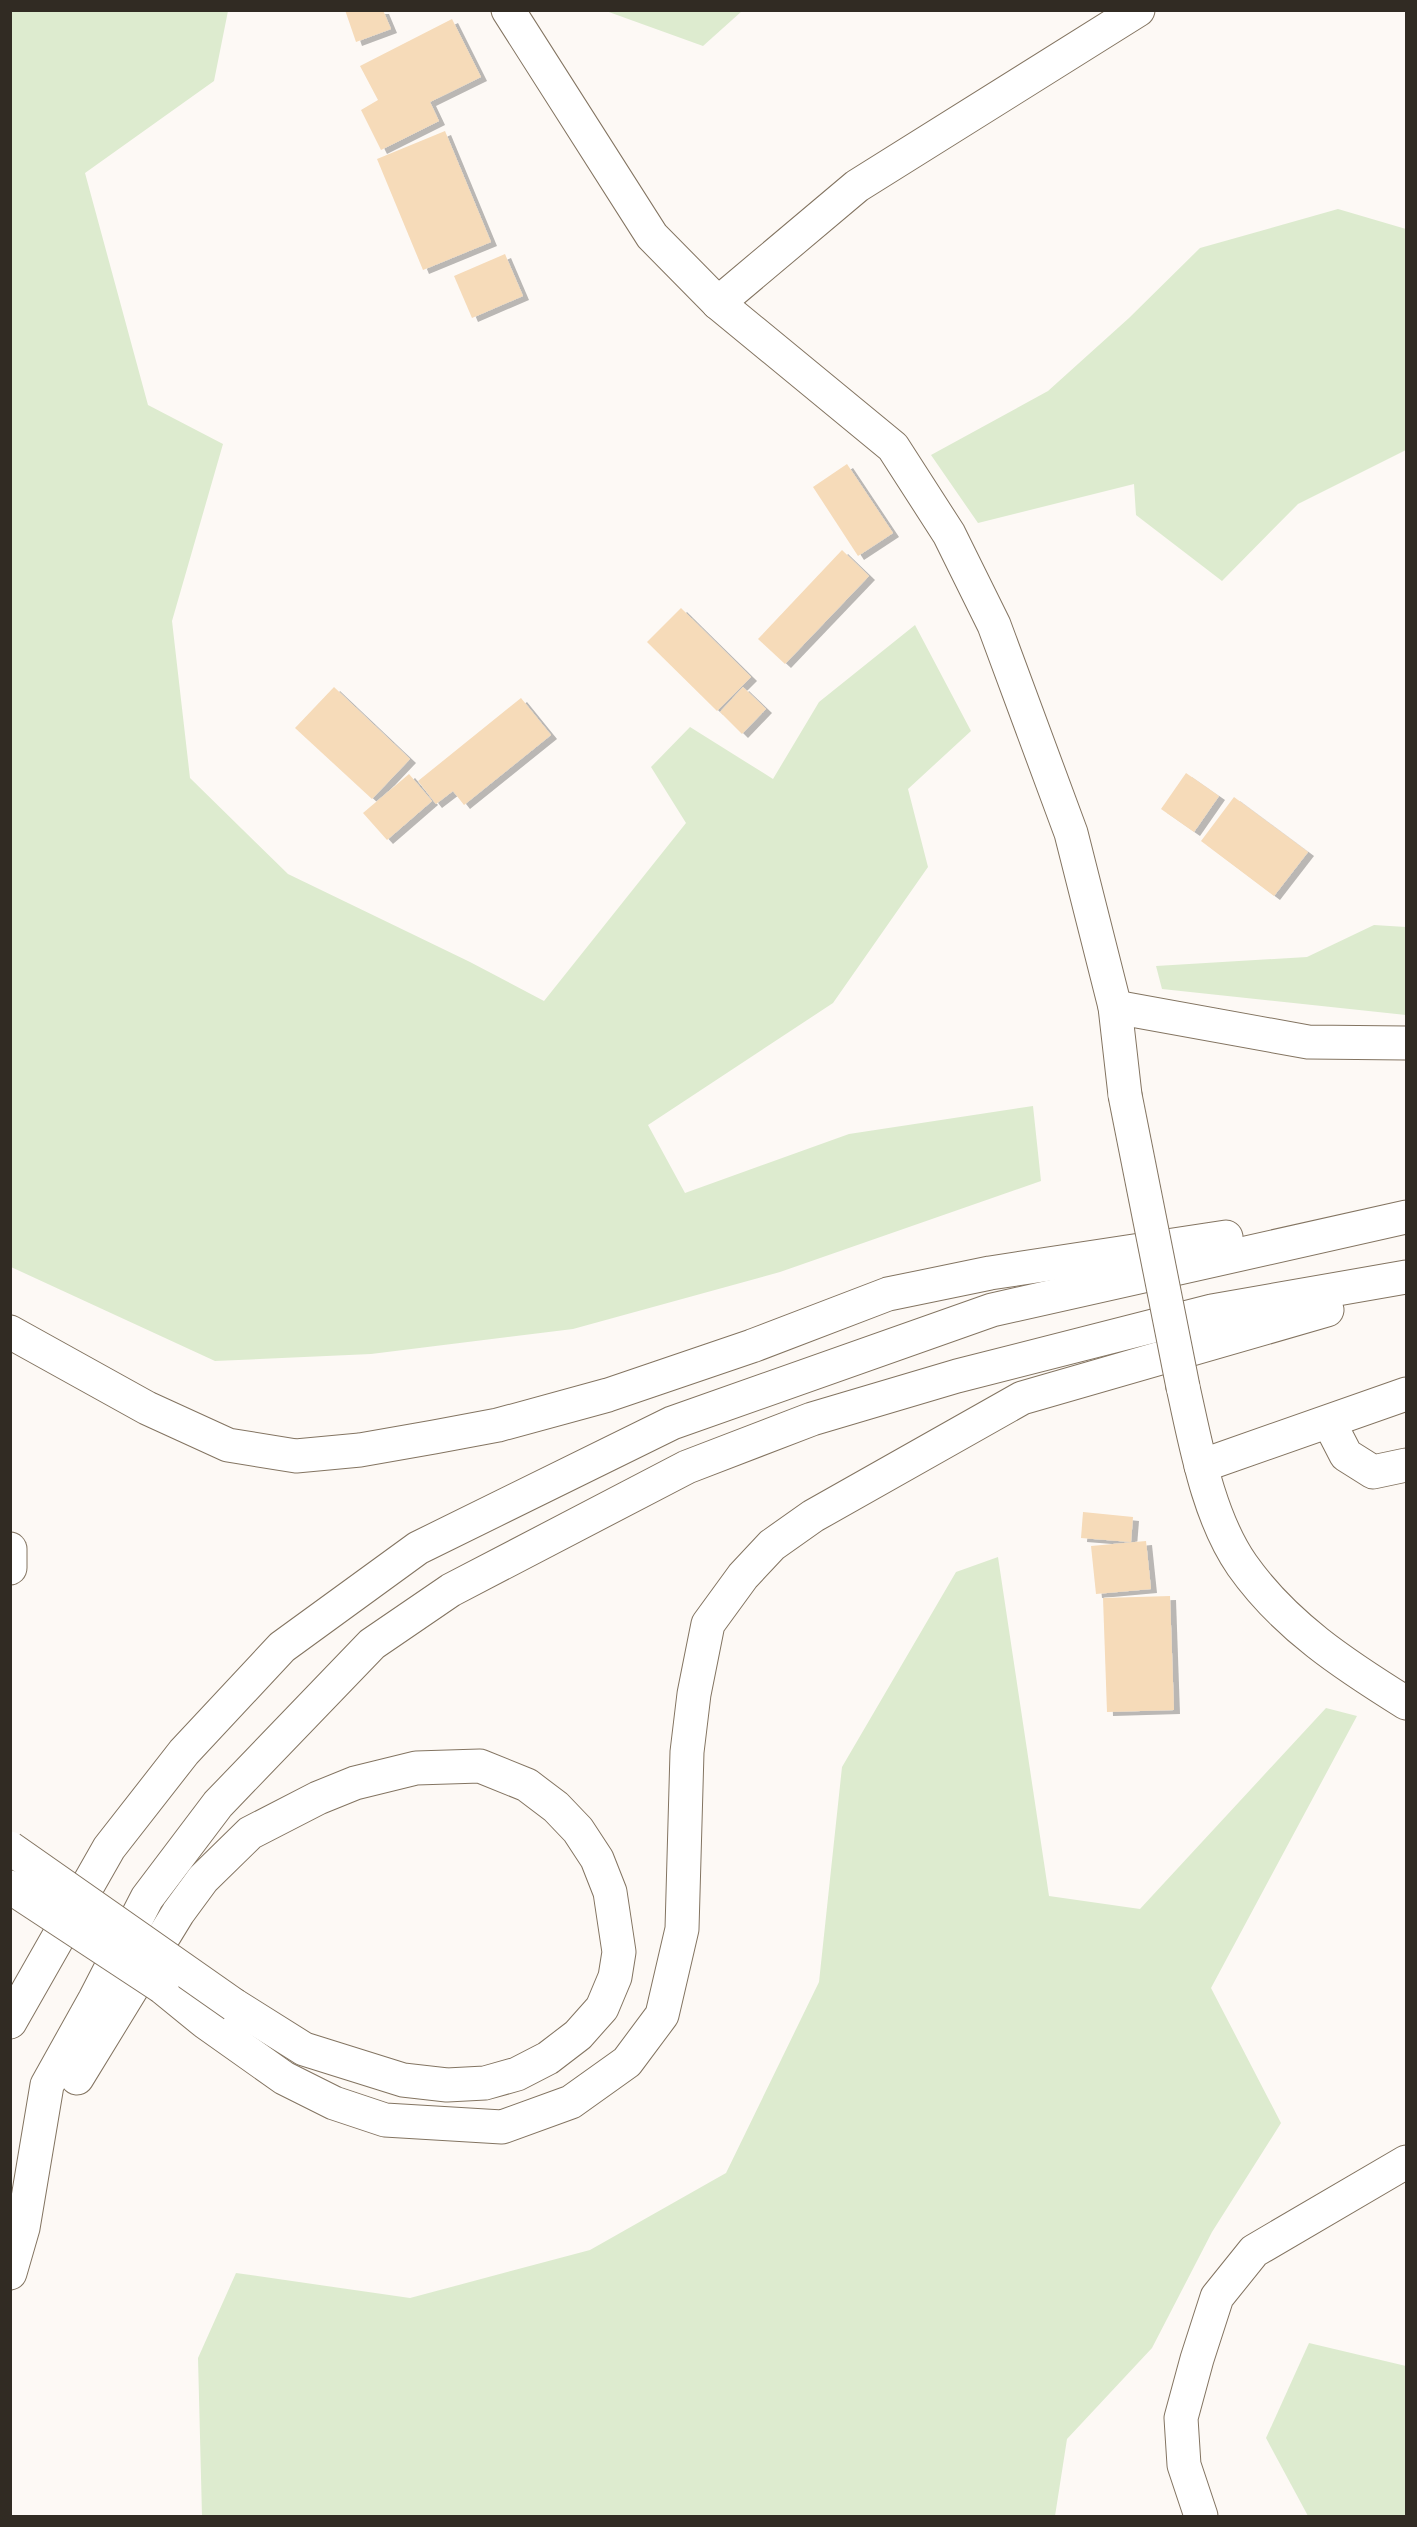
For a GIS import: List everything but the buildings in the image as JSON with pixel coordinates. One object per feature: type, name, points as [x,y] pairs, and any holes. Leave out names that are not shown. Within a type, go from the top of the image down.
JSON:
[{"type":"street","points":[[508,10],[652,236],[718,303],[893,447],[949,534],[994,625],[1071,833],[1115,1007],[1125,1095],[1183,1388],[1201,1466],[1221,1522],[1242,1565],[1289,1621],[1341,1662],[1407,1703]]},
{"type":"street","points":[[718,303],[857,186],[1138,10]]},
{"type":"street","points":[[1115,1007],[1308,1041],[1407,1043]]},
{"type":"street","points":[[10,1332],[147,1408],[228,1445],[296,1456],[360,1450],[498,1425],[608,1395],[752,1346],[888,1294],[990,1273],[1407,1210]]},
{"type":"street","points":[[10,2022],[109,1848],[184,1752],[282,1647],[418,1548],[672,1423],[992,1310],[1407,1217]]},
{"type":"street","points":[[23,2228],[47,2085],[147,1898],[218,1804],[372,1644],[452,1590],[687,1467],[812,1419],[957,1376],[1212,1311],[1407,1277]]},
{"type":"street","points":[[10,1887],[162,1987],[205,2022],[284,2078],[334,2103],[385,2120],[502,2127],[571,2103],[627,2062],[662,2015],[682,1929],[687,1752],[694,1694],[708,1624],[743,1576],[772,1545],[813,1516],[1022,1398],[1407,1286]]},
{"type":"street","points":[[1201,1466],[1407,1394]]},
{"type":"street","points":[[1329,1422],[1346,1455],[1373,1472],[1407,1466]]},
{"type":"street","points":[[10,1550],[10,1568]]},
{"type":"street","points":[[10,1848],[234,2005],[304,2049],[403,2080],[447,2085],[475,2083],[517,2074],[548,2058],[578,2035],[602,2008],[615,1977],[620,1952],[610,1893],[597,1859],[578,1830],[556,1807],[527,1785],[480,1766],[416,1768],[355,1783],[318,1798],[250,1833],[203,1879],[178,1913],[98,2041],[63,2101],[10,2273]]},
{"type":"street","points":[[1201,2517],[1184,2465],[1181,2418],[1217,2297],[1254,2251],[1407,2162]]},
{"type":"green space","points":[[11,10],[228,11],[214,81],[85,173],[148,405],[223,444],[172,621],[190,778],[288,874],[470,962],[544,1001],[686,823],[651,767],[690,727],[773,779],[819,702],[915,625],[971,731],[908,789],[928,867],[833,1003],[648,1125],[685,1193],[849,1134],[1033,1106],[1041,1181],[780,1272],[573,1329],[371,1354],[215,1361],[11,1267]]},
{"type":"green space","points":[[606,11],[742,11],[703,46]]},
{"type":"green space","points":[[1338,209],[1406,229],[1406,450],[1298,504],[1222,581],[1136,515],[1134,484],[978,523],[931,455],[1048,391],[1129,318],[1200,248]]},
{"type":"green space","points":[[1374,925],[1406,927],[1406,1015],[1162,989],[1156,966],[1307,957]]},
{"type":"green space","points":[[998,1557],[1049,1896],[1140,1909],[1326,1708],[1357,1716],[1211,1988],[1281,2123],[1212,2232],[1152,2348],[1067,2439],[1055,2516],[202,2516],[198,2358],[236,2273],[410,2298],[590,2250],[726,2173],[819,1982],[842,1767],[956,1572]]},
{"type":"green space","points":[[1309,2343],[1406,2366],[1406,2516],[1308,2516],[1266,2438]]}]
